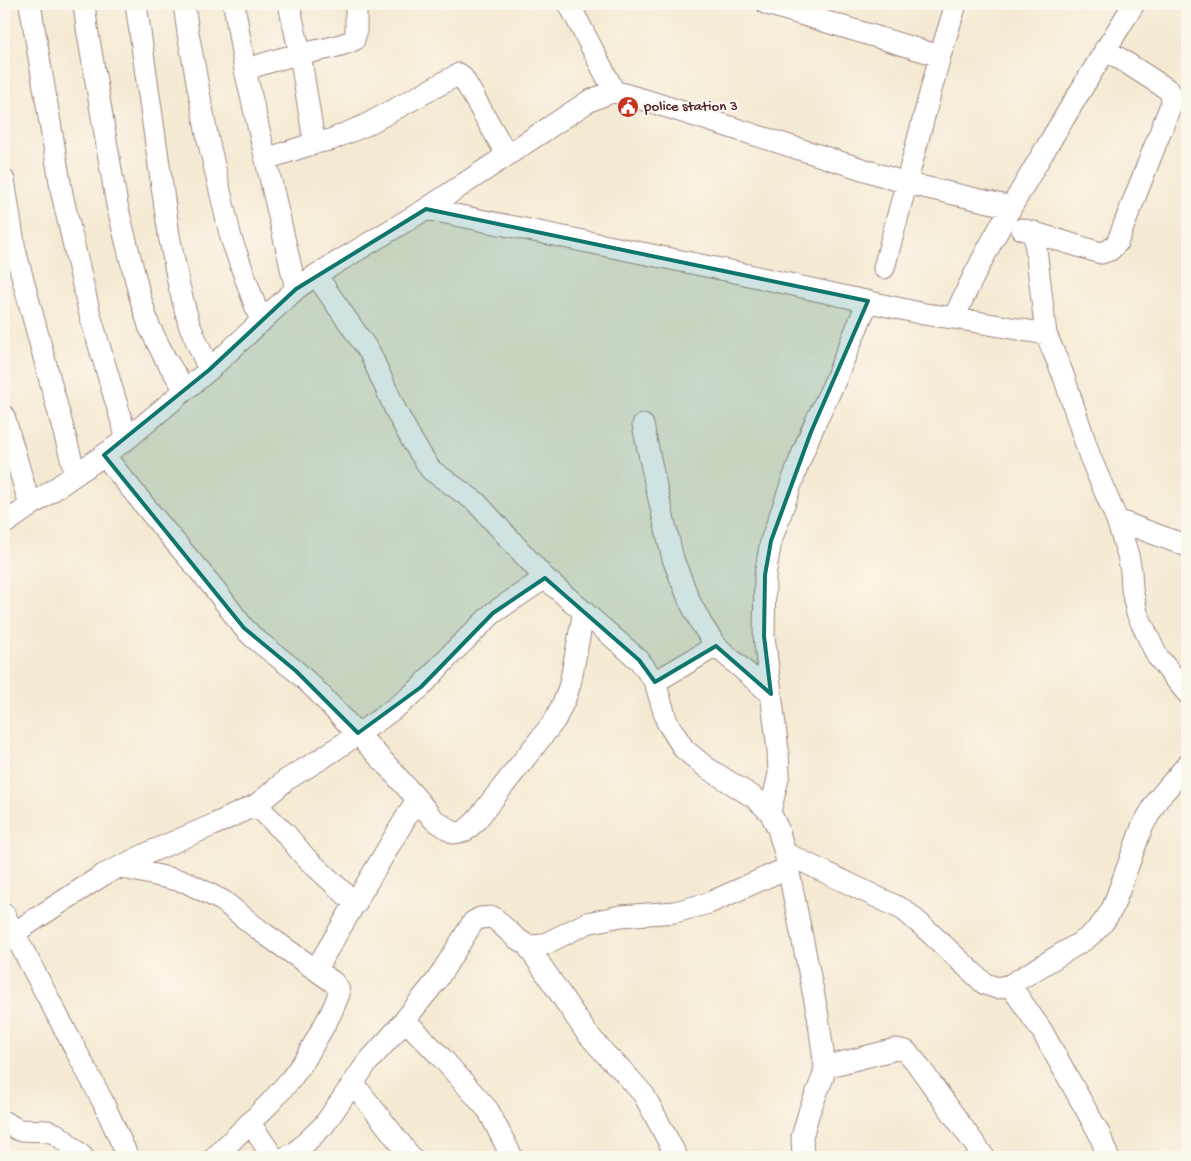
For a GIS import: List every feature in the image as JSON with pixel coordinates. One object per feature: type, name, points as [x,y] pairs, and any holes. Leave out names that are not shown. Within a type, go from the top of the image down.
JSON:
[{"type":"street","points":[[30,4],[62,194],[90,315],[126,439]]},
{"type":"street","points":[[84,4],[117,205],[140,297],[149,326],[165,358],[185,390]]},
{"type":"street","points":[[136,4],[169,235],[189,324],[209,370]]},
{"type":"street","points":[[184,4],[207,135],[231,238],[261,322]]},
{"type":"street","points":[[234,4],[245,70],[296,289]]},
{"type":"street","points":[[289,4],[300,54],[315,143]]},
{"type":"street","points":[[245,70],[300,54],[346,44],[354,40],[356,32],[356,4]]},
{"type":"street","points":[[569,4],[614,91]]},
{"type":"street","points":[[767,4],[940,56]]},
{"type":"street","points":[[884,268],[940,56],[956,4]]},
{"type":"street","points":[[954,318],[965,292],[1007,215],[1105,49],[1134,4]]},
{"type":"street","points":[[4,524],[126,439],[209,370],[296,289],[426,209],[589,101],[614,91],[1007,215],[1034,232],[1101,253],[1110,250],[1117,243],[1172,102],[1171,93],[1167,89],[1105,49]]},
{"type":"street","points":[[266,159],[330,140],[366,125],[459,74],[507,155]]},
{"type":"street","points":[[4,180],[15,250],[76,473]]},
{"type":"street","points":[[426,209],[639,252],[924,314],[1046,334]]},
{"type":"street","points":[[1034,232],[1046,334],[1064,377],[1090,457],[1117,520],[1128,555],[1137,614],[1157,656],[1187,693]]},
{"type":"street","points":[[316,275],[370,353],[397,413],[431,470],[476,502],[545,578],[639,660],[655,682],[667,722],[684,749],[706,768],[754,798],[770,812],[778,829],[786,861],[818,1016],[825,1067],[802,1137],[803,1157]]},
{"type":"street","points":[[770,812],[779,774],[778,750],[764,636],[766,575],[772,542],[811,432],[834,383],[868,301]]},
{"type":"street","points":[[4,416],[30,506]]},
{"type":"street","points":[[644,425],[673,559],[690,602],[716,646],[771,694]]},
{"type":"street","points":[[104,455],[214,588],[244,628],[296,671],[358,733],[433,819],[454,833],[465,831],[475,822],[555,720],[570,684],[584,611]]},
{"type":"street","points":[[1117,520],[1187,546]]},
{"type":"street","points":[[14,933],[103,875],[213,825],[265,798],[286,780],[380,720],[421,687],[493,613],[545,578]]},
{"type":"street","points":[[655,682],[716,646]]},
{"type":"street","points":[[786,861],[904,910],[986,984],[997,988],[1010,984],[1098,930],[1113,907],[1142,827],[1158,800],[1187,765]]},
{"type":"street","points":[[316,969],[417,799]]},
{"type":"street","points":[[256,804],[286,834],[305,857],[356,904]]},
{"type":"street","points":[[286,1157],[296,1152],[324,1125],[367,1063],[437,980],[473,922],[480,918],[493,917],[516,938],[528,945],[536,946],[545,944],[588,922],[621,916],[675,912],[709,903],[786,861]]},
{"type":"street","points":[[120,867],[186,882],[223,902],[262,932],[316,969],[338,988],[339,994],[331,1014],[306,1058],[291,1079],[215,1157]]},
{"type":"street","points":[[4,914],[102,1100],[128,1157]]},
{"type":"street","points":[[528,945],[586,1032],[644,1095],[677,1157]]},
{"type":"street","points":[[1010,984],[1042,1031],[1099,1133],[1108,1157]]},
{"type":"street","points":[[405,1020],[488,1110],[512,1157]]},
{"type":"street","points":[[825,1067],[896,1049],[906,1051],[984,1157]]},
{"type":"street","points":[[353,1083],[411,1157]]},
{"type":"street","points":[[4,1122],[19,1130],[48,1131],[56,1134],[83,1157]]},
{"type":"street","points":[[250,1123],[273,1157]]},
{"type":"highlighted area","points":[[426,209],[868,301],[811,432],[771,541],[765,575],[764,636],[771,694],[716,646],[655,682],[639,660],[545,578],[493,613],[421,687],[358,733],[296,671],[244,628],[104,455],[209,370],[296,289]]},
{"type":"place","name":"police station 3","points":[[628,107]]}]
